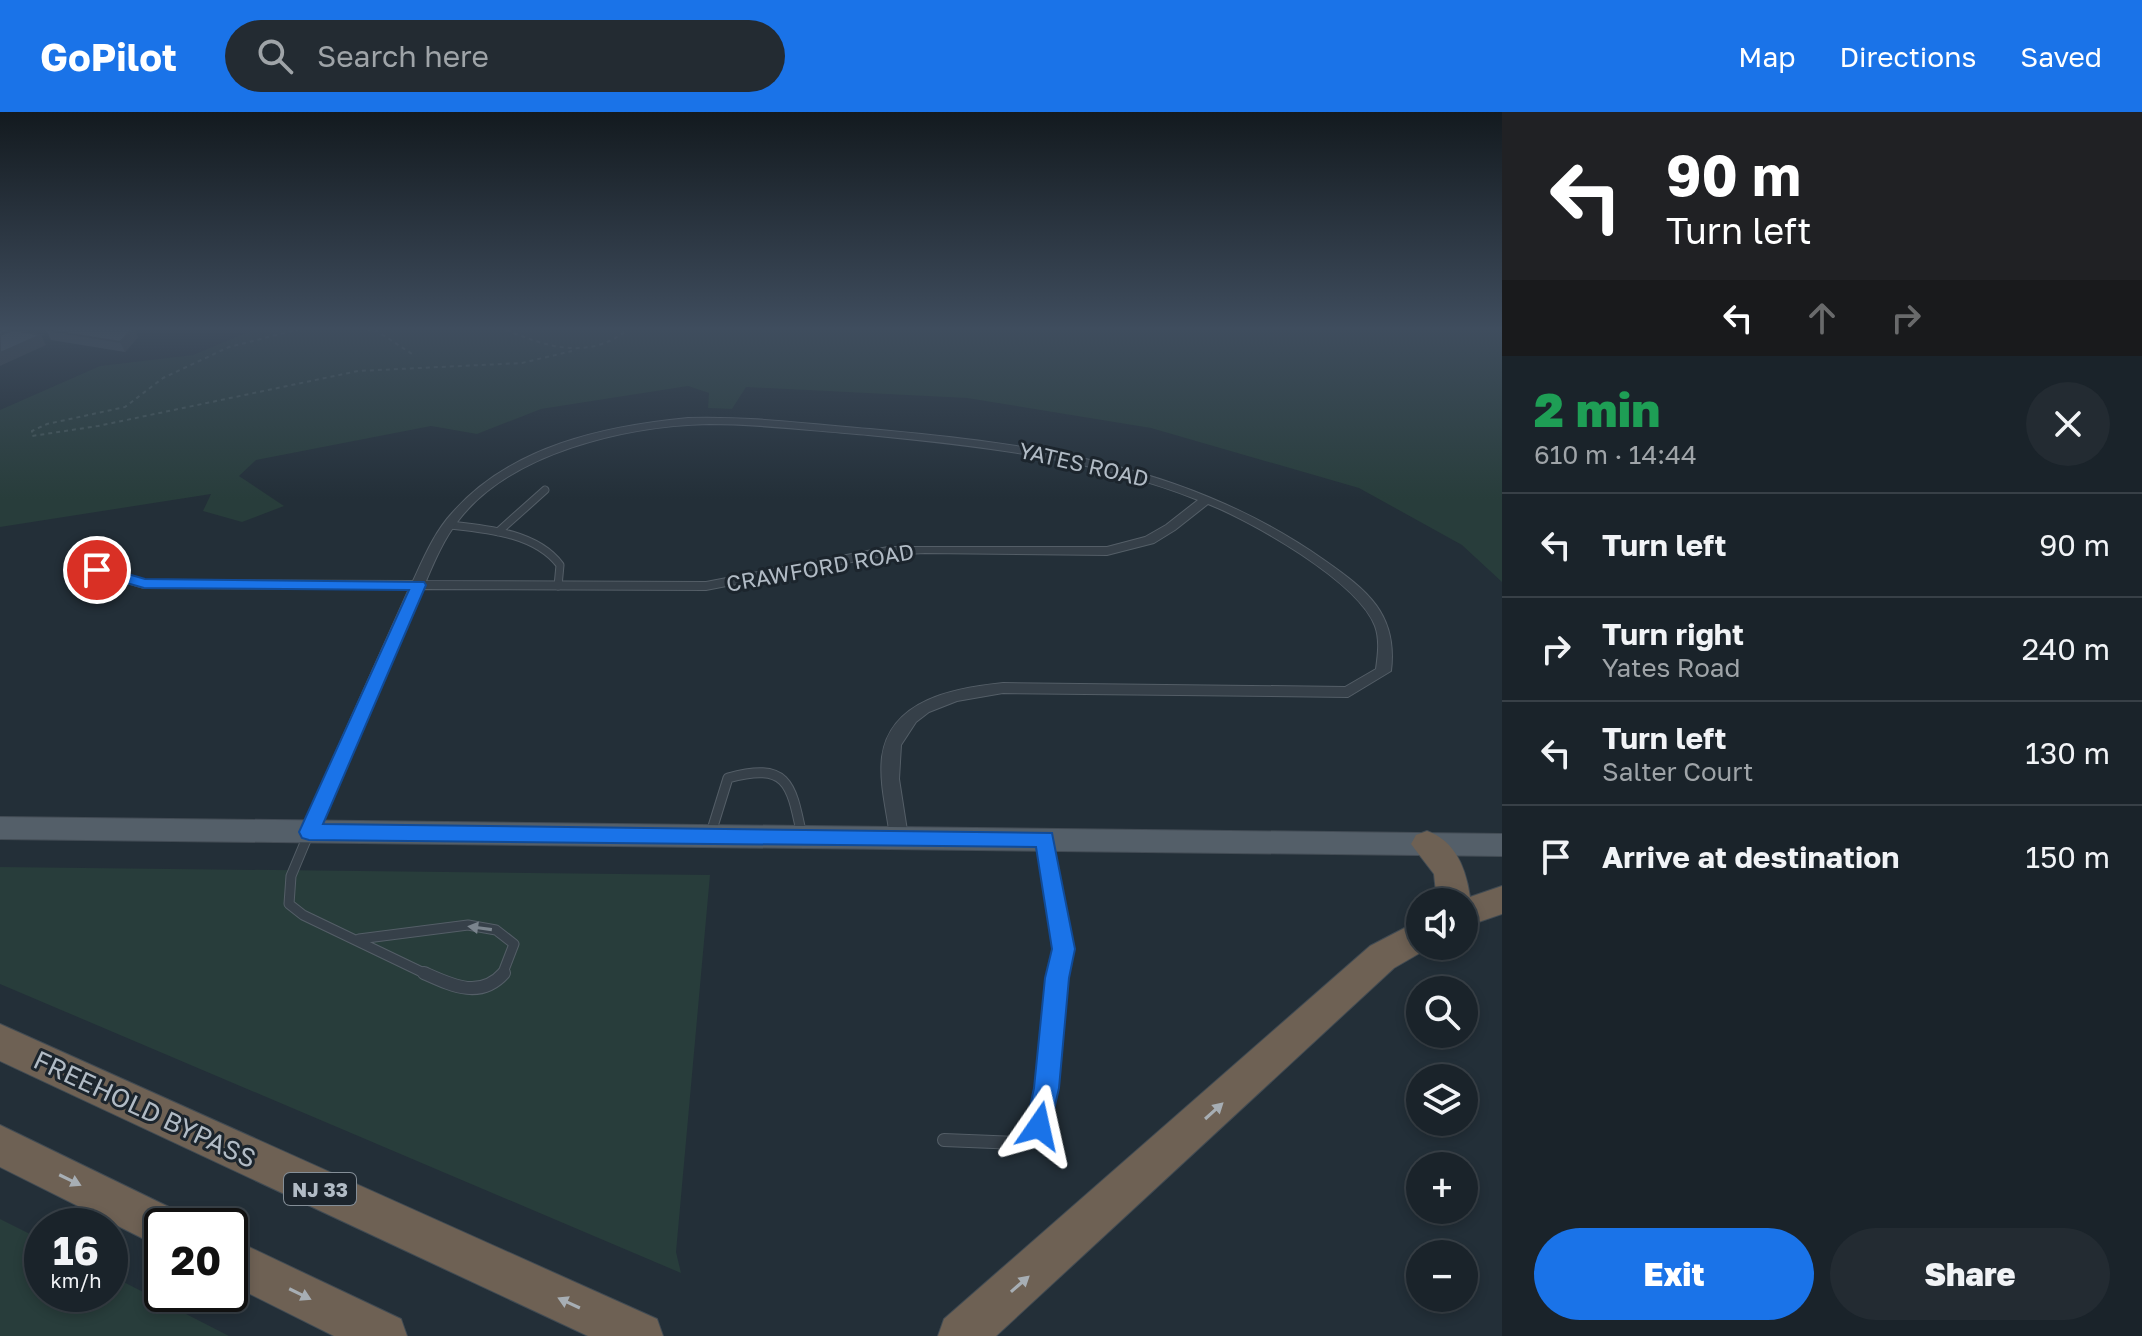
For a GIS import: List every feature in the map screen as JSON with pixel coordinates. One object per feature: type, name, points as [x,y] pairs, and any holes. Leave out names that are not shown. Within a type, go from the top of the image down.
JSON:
[{"type":"highway","points":[[1427,844],[1450,870],[1452,888]]},
{"type":"highway","points":[[1478,908],[1502,900]]},
{"type":"highway","points":[[961,1336],[1164,1157],[1382,957],[1406,943]]},
{"type":"highway","name":"FREEHOLD BYPASS","points":[[0,1042],[640,1336]]},
{"type":"highway","points":[[0,1145],[144,1217]]},
{"type":"highway","points":[[248,1269],[384,1336]]},
{"type":"main road","points":[[0,828],[1502,845]]},
{"type":"street","name":"YATES ROAD","points":[[309,832],[419,585],[450,525],[489,486],[519,467],[560,448],[607,433],[690,421],[753,422],[950,439],[1034,450],[1151,479],[1253,521],[1310,553],[1351,586],[1384,625],[1388,649],[1383,671],[1366,684],[1348,692],[1003,688],[965,692],[934,703],[902,725],[892,746],[891,770],[899,837]]},
{"type":"street","name":"CRAWFORD ROAD","points":[[97,570],[144,584],[706,586],[888,551],[1107,551],[1130,548],[1165,533],[1205,500]]},
{"type":"lane","points":[[498,532],[545,490]]},
{"type":"lane","points":[[450,525],[498,532],[545,550],[559,563],[561,573],[558,586]]},
{"type":"lane","points":[[710,836],[728,778],[747,772],[777,772],[790,782],[802,837]]},
{"type":"lane","points":[[309,832],[292,868],[288,889],[289,904],[303,915],[459,989],[475,990],[498,981],[510,963],[514,944],[496,930],[468,925],[359,939]]},
{"type":"lane","points":[[944,1140],[1020,1143],[1039,1126],[1057,978],[1064,949],[1045,839]]},
{"type":"path","points":[[155,384],[125,407],[47,424],[32,431],[32,436],[98,426],[296,384]]},
{"type":"green space","points":[[59,384],[1502,384],[1502,582],[1462,545],[1359,488],[1151,428],[967,398],[746,387],[732,409],[708,408],[709,393],[688,386],[541,409],[477,434],[431,426],[256,460],[239,476],[284,506],[242,522],[203,511],[211,494],[0,527],[0,410]]},
{"type":"green space","points":[[0,867],[710,875],[676,1252],[681,1273],[0,984]]},
{"type":"green space","points":[[0,1219],[24,1231],[24,1312],[128,1312],[128,1284],[144,1292],[144,1312],[182,1312],[229,1336],[0,1336]]},
{"type":"route","points":[[97,570],[144,584],[419,585],[309,832],[1045,839],[1064,949],[1057,978],[1039,1126]]}]
